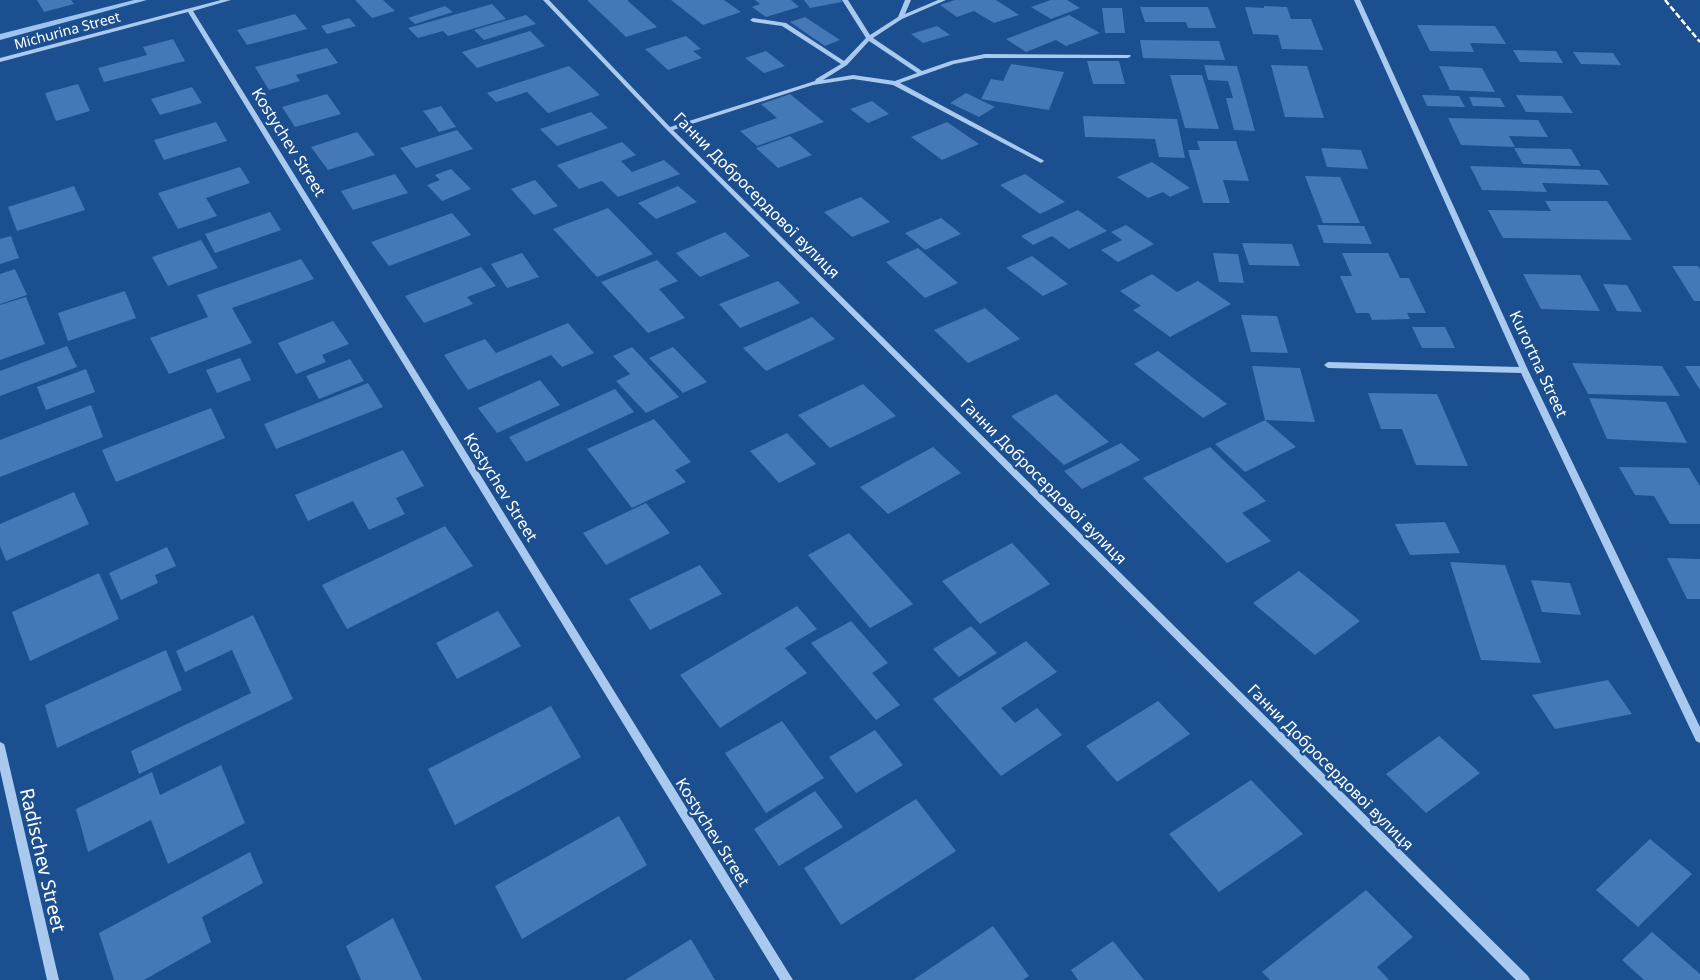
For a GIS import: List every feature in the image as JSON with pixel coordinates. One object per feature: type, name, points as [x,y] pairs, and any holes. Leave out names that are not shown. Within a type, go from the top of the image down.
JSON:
[{"type":"street","name":"Michurina Street","points":[[0,60],[228,0]]},
{"type":"street","name":"Ганни Добросердової вулиця","points":[[546,0],[669,129],[1524,980]]},
{"type":"street","points":[[845,0],[869,38],[921,73]]},
{"type":"street","points":[[812,83],[845,64],[869,38],[900,18],[943,0]]},
{"type":"street","name":"Kurortna Street","points":[[1357,0],[1524,370],[1700,738]]},
{"type":"street","name":"Kostychev Street","points":[[190,10],[787,980]]},
{"type":"street","points":[[895,83],[953,62],[985,56],[1128,56]]},
{"type":"street","points":[[669,129],[812,83],[853,77],[895,83],[1041,161]]},
{"type":"street","points":[[1328,365],[1524,370]]},
{"type":"street","name":"Radischev Street","points":[[0,747],[53,980]]},
{"type":"lane","points":[[900,18],[908,0]]},
{"type":"lane","points":[[753,20],[784,24],[845,64]]},
{"type":"building","points":[[37,0],[71,0],[74,4],[44,12]]},
{"type":"building","points":[[355,0],[383,0],[395,11],[372,18]]},
{"type":"building","points":[[587,0],[627,0],[657,27],[626,37]]},
{"type":"building","points":[[671,0],[724,0],[741,12],[703,25]]},
{"type":"building","points":[[755,0],[791,0],[799,7],[766,17],[752,7],[760,4]]},
{"type":"building","points":[[804,0],[841,0],[842,2],[810,8]]},
{"type":"building","points":[[955,0],[996,0],[1019,15],[994,23],[974,11],[957,17],[940,5]]},
{"type":"building","points":[[1051,0],[1067,0],[1080,8],[1051,19],[1031,7]]},
{"type":"building","points":[[492,4],[506,19],[448,36],[443,31],[418,38],[408,28]]},
{"type":"building","points":[[445,6],[453,12],[415,24],[408,18]]},
{"type":"building","points":[[1264,6],[1287,7],[1291,19],[1311,19],[1323,50],[1282,49],[1278,35],[1253,34],[1245,7],[1264,8]]},
{"type":"building","points":[[1140,7],[1208,7],[1216,28],[1188,28],[1186,22],[1145,22]]},
{"type":"building","points":[[1102,8],[1122,8],[1125,33],[1105,33]]},
{"type":"building","points":[[295,14],[307,29],[247,45],[237,30]]},
{"type":"building","points":[[526,15],[536,24],[484,40],[474,30]]},
{"type":"building","points":[[1069,15],[1100,33],[1066,46],[1056,40],[1026,52],[1006,39]]},
{"type":"building","points":[[805,17],[840,40],[825,46],[790,22]]},
{"type":"building","points":[[349,18],[356,26],[327,34],[321,26]]},
{"type":"building","points":[[1417,25],[1495,26],[1506,44],[1470,43],[1474,52],[1430,51]]},
{"type":"building","points":[[937,26],[950,35],[923,43],[911,34]]},
{"type":"building","points":[[530,31],[545,46],[477,68],[462,52]]},
{"type":"building","points":[[686,36],[701,49],[693,51],[702,58],[668,70],[645,49]]},
{"type":"building","points":[[173,39],[185,61],[104,82],[98,68],[147,55],[143,47]]},
{"type":"building","points":[[1140,40],[1219,41],[1225,60],[1143,58]]},
{"type":"building","points":[[327,48],[338,63],[296,75],[300,81],[269,90],[255,67]]},
{"type":"building","points":[[1513,50],[1556,51],[1563,63],[1520,62]]},
{"type":"building","points":[[766,51],[785,66],[764,73],[745,58]]},
{"type":"building","points":[[1573,52],[1613,53],[1621,65],[1581,64]]},
{"type":"building","points":[[1087,61],[1119,61],[1125,84],[1093,84]]},
{"type":"building","points":[[1011,64],[1064,72],[1049,110],[981,99],[991,79],[1003,81]]},
{"type":"building","points":[[1204,65],[1237,66],[1255,131],[1234,130],[1226,98],[1233,98],[1228,81],[1208,80]]},
{"type":"building","points":[[1271,65],[1307,66],[1324,118],[1285,117]]},
{"type":"building","points":[[569,66],[600,95],[548,113],[527,92],[496,102],[487,93]]},
{"type":"building","points":[[1439,66],[1482,68],[1495,92],[1450,90]]},
{"type":"building","points":[[1170,75],[1202,75],[1219,129],[1185,128]]},
{"type":"building","points":[[78,84],[90,111],[56,121],[45,93]]},
{"type":"building","points":[[192,87],[202,103],[160,115],[151,99]]},
{"type":"building","points":[[966,93],[995,107],[979,117],[950,103]]},
{"type":"building","points":[[327,94],[341,114],[295,127],[282,107]]},
{"type":"building","points":[[790,94],[824,122],[757,146],[740,131],[777,118],[761,104]]},
{"type":"building","points":[[1422,95],[1459,96],[1465,107],[1427,106]]},
{"type":"building","points":[[1516,95],[1562,96],[1573,113],[1526,112]]},
{"type":"building","points":[[1469,97],[1500,98],[1505,107],[1473,106]]},
{"type":"building","points":[[872,101],[889,114],[868,123],[850,109]]},
{"type":"building","points":[[441,106],[456,127],[439,132],[423,111]]},
{"type":"building","points":[[591,112],[608,128],[557,146],[540,129]]},
{"type":"building","points":[[1083,116],[1177,119],[1185,158],[1159,157],[1155,139],[1085,137]]},
{"type":"building","points":[[1448,118],[1538,120],[1548,137],[1509,136],[1515,147],[1461,145]]},
{"type":"building","points":[[216,122],[227,141],[164,160],[154,140]]},
{"type":"building","points":[[947,122],[979,144],[942,160],[911,137]]},
{"type":"building","points":[[457,130],[473,149],[416,168],[400,148]]},
{"type":"building","points":[[357,132],[375,155],[328,170],[311,147]]},
{"type":"building","points":[[790,136],[812,155],[778,168],[756,148]]},
{"type":"building","points":[[1197,141],[1236,141],[1249,181],[1223,180],[1230,203],[1203,203],[1188,150],[1200,150]]},
{"type":"building","points":[[622,142],[636,155],[621,161],[632,172],[664,160],[680,174],[618,197],[602,181],[579,189],[557,165]]},
{"type":"building","points":[[1321,148],[1361,150],[1368,169],[1327,167]]},
{"type":"building","points":[[1514,148],[1571,149],[1581,166],[1523,164]]},
{"type":"building","points":[[1152,162],[1190,188],[1170,197],[1163,192],[1148,198],[1117,177]]},
{"type":"building","points":[[1470,166],[1599,170],[1609,185],[1542,183],[1547,192],[1482,190]]},
{"type":"building","points":[[240,167],[250,183],[206,198],[217,216],[178,229],[158,193]]},
{"type":"building","points":[[451,169],[471,189],[442,201],[427,185],[440,180],[435,175]]},
{"type":"building","points":[[395,174],[408,193],[353,210],[341,191]]},
{"type":"building","points":[[1025,174],[1065,202],[1040,214],[1000,185]]},
{"type":"building","points":[[1305,176],[1340,177],[1360,223],[1323,223]]},
{"type":"building","points":[[535,180],[558,206],[534,215],[511,189]]},
{"type":"building","points":[[74,186],[85,210],[17,231],[8,207]]},
{"type":"building","points":[[678,186],[697,202],[656,219],[638,203]]},
{"type":"building","points":[[861,197],[890,222],[852,237],[824,212]]},
{"type":"building","points":[[1545,201],[1607,201],[1632,240],[1503,238],[1488,210],[1551,211]]},
{"type":"building","points":[[608,208],[653,254],[597,277],[553,229]]},
{"type":"building","points":[[1078,210],[1107,231],[1069,249],[1052,236],[1033,245],[1021,236]]},
{"type":"building","points":[[270,212],[281,230],[215,253],[205,234]]},
{"type":"building","points":[[452,213],[471,235],[389,266],[371,242]]},
{"type":"building","points":[[941,218],[961,234],[925,250],[905,233]]},
{"type":"building","points":[[1126,225],[1154,244],[1118,262],[1101,250],[1122,240],[1111,232]]},
{"type":"building","points":[[1317,225],[1364,226],[1372,244],[1324,243]]},
{"type":"building","points":[[725,232],[750,256],[700,277],[676,253]]},
{"type":"building","points":[[11,236],[19,258],[0,264],[0,239]]},
{"type":"building","points":[[201,240],[218,268],[168,286],[152,257]]},
{"type":"building","points":[[1242,243],[1292,244],[1300,266],[1249,265]]},
{"type":"building","points":[[918,248],[958,283],[925,298],[886,262]]},
{"type":"building","points":[[522,253],[539,277],[507,288],[491,264]]},
{"type":"building","points":[[1213,253],[1238,254],[1244,283],[1219,282]]},
{"type":"building","points":[[1342,253],[1388,253],[1400,278],[1409,278],[1426,313],[1407,313],[1410,319],[1372,320],[1369,313],[1356,313],[1340,276],[1352,276]]},
{"type":"building","points":[[1032,256],[1068,284],[1043,296],[1006,268]]},
{"type":"building","points":[[301,259],[314,279],[232,308],[252,343],[169,374],[150,338],[208,317],[197,295]]},
{"type":"building","points":[[657,260],[678,281],[659,289],[685,318],[648,333],[601,282]]},
{"type":"building","points":[[1672,266],[1698,266],[1700,269],[1700,301],[1694,301]]},
{"type":"building","points":[[481,267],[496,286],[467,297],[473,304],[424,323],[405,296]]},
{"type":"building","points":[[15,269],[27,295],[0,304],[0,274]]},
{"type":"building","points":[[1152,274],[1177,292],[1198,281],[1231,304],[1170,337],[1133,310],[1141,306],[1120,291]]},
{"type":"building","points":[[1523,274],[1580,275],[1600,311],[1541,309]]},
{"type":"building","points":[[778,281],[800,303],[740,328],[719,304]]},
{"type":"building","points":[[1603,284],[1627,285],[1642,312],[1617,311]]},
{"type":"building","points":[[125,291],[136,318],[68,341],[58,313]]},
{"type":"building","points":[[26,297],[45,344],[0,360],[0,305]]},
{"type":"building","points":[[985,308],[1020,339],[968,363],[934,330]]},
{"type":"building","points":[[1241,315],[1277,316],[1288,353],[1251,352]]},
{"type":"building","points":[[812,317],[835,339],[766,371],[743,348]]},
{"type":"building","points":[[333,321],[349,344],[322,355],[326,362],[296,374],[278,343]]},
{"type":"building","points":[[568,323],[594,353],[562,367],[551,355],[468,390],[444,355],[485,339],[496,353]]},
{"type":"building","points":[[1412,327],[1445,327],[1455,348],[1422,348]]},
{"type":"building","points":[[67,346],[77,367],[0,396],[0,371]]},
{"type":"building","points":[[632,347],[679,397],[646,413],[616,381],[630,374],[613,356]]},
{"type":"building","points":[[673,347],[707,382],[683,393],[649,358]]},
{"type":"building","points":[[1158,351],[1227,404],[1203,418],[1134,364]]},
{"type":"building","points":[[240,358],[251,380],[217,393],[206,370]]},
{"type":"building","points":[[350,359],[364,381],[319,399],[306,376]]},
{"type":"building","points":[[1572,363],[1662,366],[1680,396],[1588,394]]},
{"type":"building","points":[[1252,366],[1300,368],[1315,422],[1265,420]]},
{"type":"building","points":[[1685,366],[1700,366],[1700,390]]},
{"type":"building","points":[[86,369],[95,392],[46,410],[37,387]]},
{"type":"building","points":[[540,380],[560,405],[497,433],[478,408]]},
{"type":"building","points":[[368,383],[383,407],[276,449],[264,424]]},
{"type":"building","points":[[863,384],[896,416],[830,448],[798,415]]},
{"type":"building","points":[[615,389],[634,412],[526,462],[509,437]]},
{"type":"building","points":[[1368,393],[1437,394],[1468,466],[1416,465],[1402,429],[1381,429]]},
{"type":"building","points":[[1056,394],[1109,442],[1064,465],[1011,416]]},
{"type":"building","points":[[1589,398],[1666,402],[1687,443],[1607,439]]},
{"type":"building","points":[[91,405],[103,437],[0,477],[0,440]]},
{"type":"building","points":[[211,408],[225,438],[116,482],[102,450]]},
{"type":"building","points":[[654,419],[691,462],[675,470],[686,482],[632,508],[587,449]]},
{"type":"building","points":[[1265,420],[1296,447],[1245,472],[1215,444]]},
{"type":"building","points":[[787,433],[816,464],[779,483],[750,451]]},
{"type":"building","points":[[1121,443],[1140,460],[1082,489],[1064,471]]},
{"type":"building","points":[[933,447],[961,473],[888,514],[860,487]]},
{"type":"building","points":[[1210,447],[1266,501],[1242,513],[1271,541],[1227,563],[1143,478]]},
{"type":"building","points":[[403,450],[424,486],[396,498],[405,514],[369,530],[353,501],[308,521],[295,495]]},
{"type":"building","points":[[1619,467],[1689,468],[1700,486],[1700,524],[1670,524],[1654,496],[1635,495]]},
{"type":"building","points":[[74,492],[89,524],[6,561],[0,546],[0,524]]},
{"type":"building","points":[[646,503],[670,533],[606,565],[583,533]]},
{"type":"building","points":[[1445,522],[1460,553],[1410,555],[1395,524]]},
{"type":"building","points":[[445,526],[473,566],[347,629],[322,585]]},
{"type":"building","points":[[849,533],[913,604],[870,628],[808,555]]},
{"type":"building","points":[[1012,543],[1050,584],[980,624],[942,581]]},
{"type":"building","points":[[167,547],[176,566],[155,575],[158,583],[121,600],[109,573]]},
{"type":"building","points":[[1667,558],[1700,559],[1700,599],[1687,599]]},
{"type":"building","points":[[1450,562],[1505,565],[1541,663],[1481,660]]},
{"type":"building","points":[[700,565],[722,594],[650,630],[629,599]]},
{"type":"building","points":[[1299,571],[1360,621],[1315,655],[1253,603]]},
{"type":"building","points":[[99,573],[119,619],[30,661],[12,612]]},
{"type":"building","points":[[1531,580],[1570,583],[1581,615],[1542,612]]},
{"type":"building","points":[[797,606],[817,629],[785,648],[807,673],[720,728],[680,675]]},
{"type":"building","points":[[498,611],[521,646],[457,679],[436,643]]},
{"type":"building","points":[[253,615],[293,699],[139,774],[131,751],[251,693],[232,650],[185,672],[176,651]]},
{"type":"building","points":[[851,621],[888,663],[872,673],[900,705],[876,720],[811,643]]},
{"type":"building","points":[[971,626],[997,653],[959,677],[933,649]]},
{"type":"building","points":[[1026,641],[1057,672],[1001,708],[1015,723],[1037,708],[1062,735],[1001,776],[933,699]]},
{"type":"building","points":[[166,650],[182,690],[57,748],[45,705]]},
{"type":"building","points":[[1608,680],[1632,714],[1555,729],[1532,695]]},
{"type":"building","points":[[1158,701],[1190,734],[1117,782],[1086,746]]},
{"type":"building","points":[[551,706],[581,757],[455,825],[428,769]]},
{"type":"building","points":[[782,721],[824,778],[766,813],[725,753]]},
{"type":"building","points":[[875,730],[903,765],[856,793],[829,757]]},
{"type":"building","points":[[1439,736],[1480,773],[1426,813],[1386,774]]},
{"type":"building","points":[[221,765],[245,823],[168,864],[151,820],[88,852],[76,809],[152,772],[160,795]]},
{"type":"building","points":[[1251,780],[1303,834],[1219,892],[1169,834]]},
{"type":"building","points":[[815,791],[843,827],[779,866],[754,829]]},
{"type":"building","points":[[916,799],[956,851],[841,925],[804,868]]},
{"type":"building","points":[[619,816],[647,865],[522,939],[495,886]]},
{"type":"building","points":[[1650,839],[1692,874],[1638,927],[1596,890]]},
{"type":"building","points":[[250,852],[263,883],[202,917],[211,942],[144,980],[114,980],[99,933]]},
{"type":"building","points":[[1366,890],[1413,937],[1377,967],[1389,980],[1270,980],[1262,972]]},
{"type":"building","points":[[393,918],[422,980],[361,980],[346,946]]},
{"type":"building","points":[[993,926],[1029,976],[1023,980],[913,980]]},
{"type":"building","points":[[1652,932],[1700,974],[1700,980],[1644,980],[1622,960]]},
{"type":"building","points":[[691,939],[715,980],[625,980]]},
{"type":"building","points":[[1113,941],[1144,980],[1078,980],[1071,970]]},
{"type":"waterway","points":[[0,37],[143,0]]},
{"type":"railway","points":[[1665,0],[1700,42]]}]
